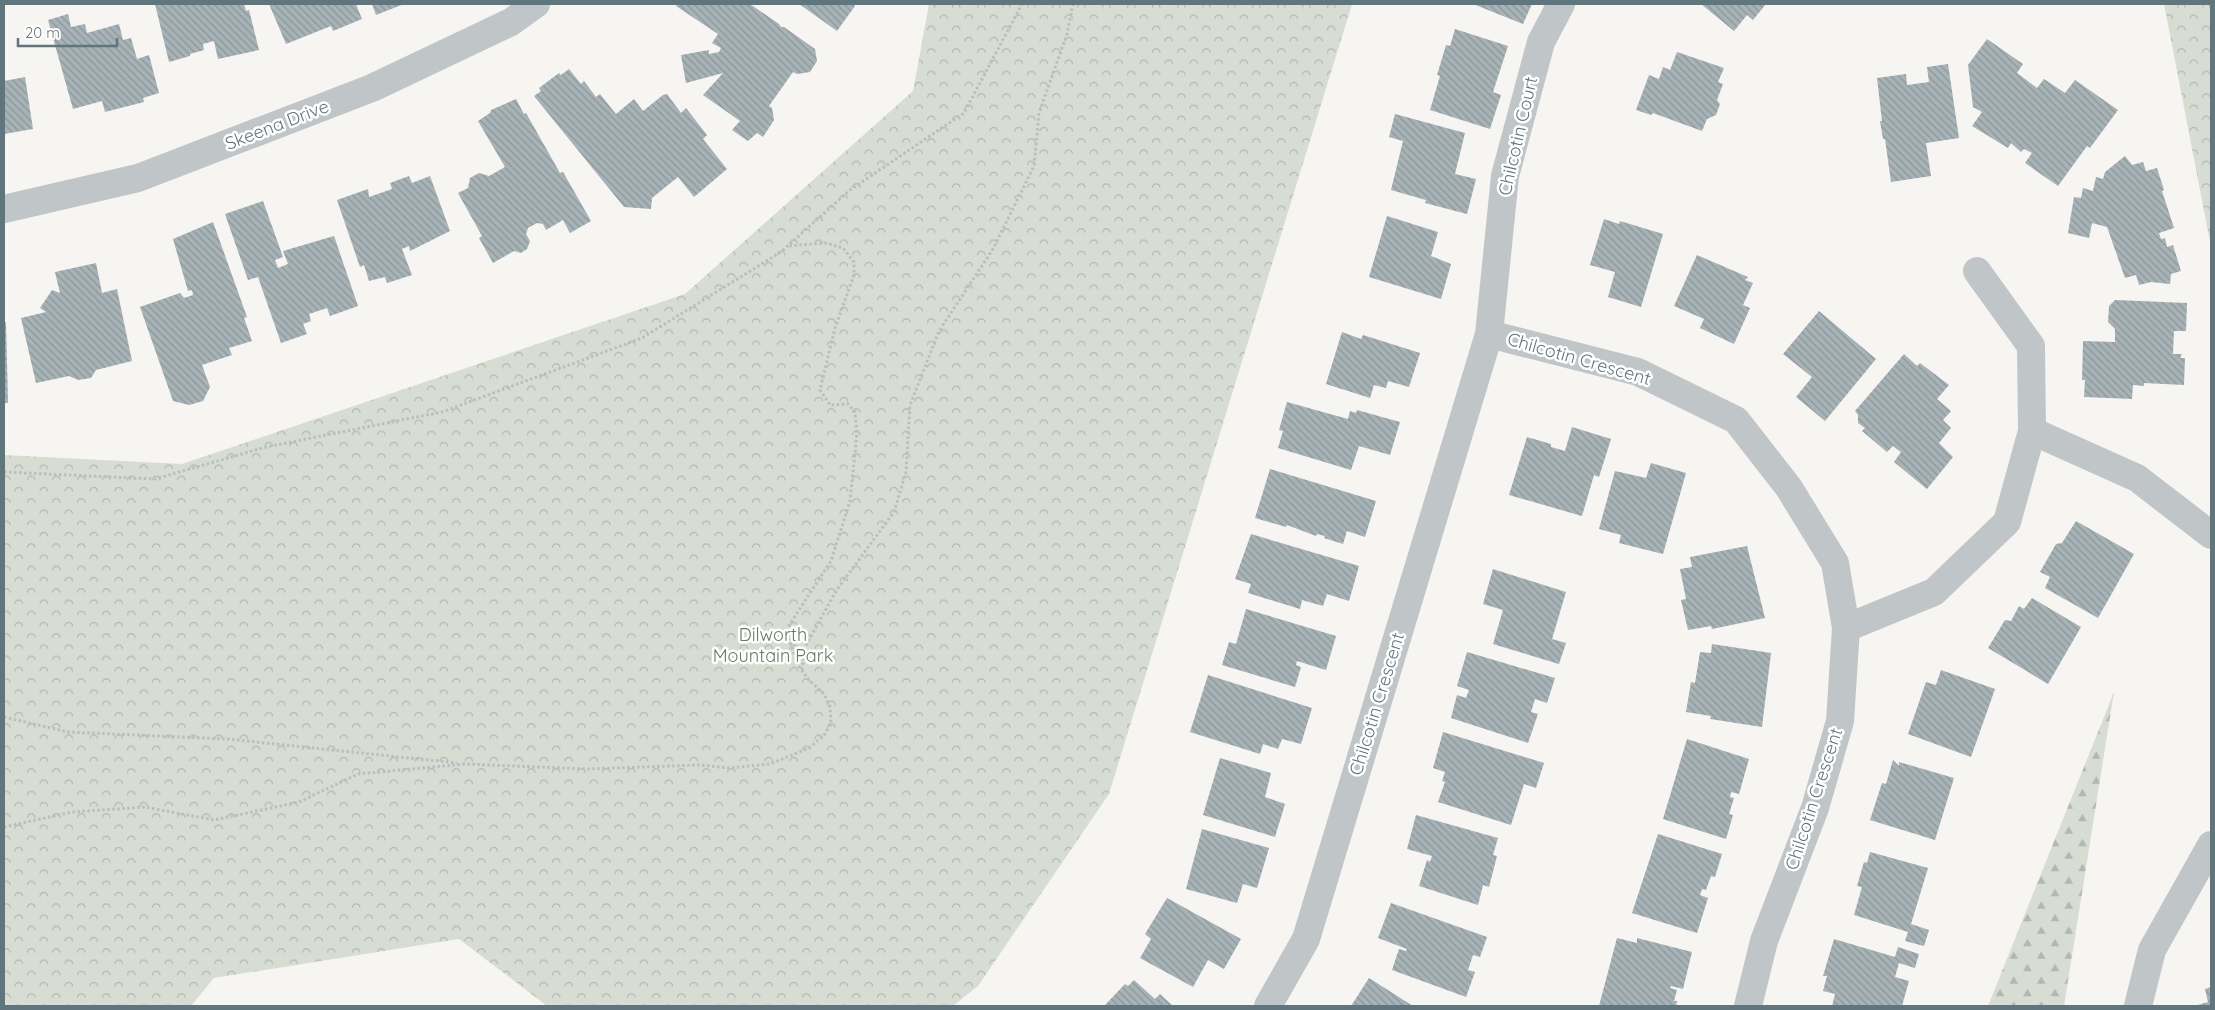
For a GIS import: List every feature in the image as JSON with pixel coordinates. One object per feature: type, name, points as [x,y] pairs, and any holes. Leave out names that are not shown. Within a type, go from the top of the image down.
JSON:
[{"type":"street","name":"Skeena Drive","points":[[4,210],[138,178],[372,88],[511,22],[536,4]]},
{"type":"street","name":"Chilcotin Court","points":[[1489,334],[1506,176],[1541,42],[1561,4]]},
{"type":"street","points":[[1846,628],[1934,592],[2008,522],[2032,431],[2031,346],[1977,271]]},
{"type":"street","name":"Chilcotin Crescent","points":[[1268,1006],[1306,939],[1489,334],[1638,372],[1736,420],[1789,488],[1835,563],[1846,628],[1840,721],[1815,808],[1764,941],[1748,1006]]},
{"type":"street","points":[[2032,431],[2137,478],[2211,535]]},
{"type":"street","points":[[2138,1006],[2152,950],[2211,845]]},
{"type":"path","points":[[4,472],[155,479],[266,447],[442,412],[642,338],[788,246],[850,190],[964,113],[1022,4]]},
{"type":"path","points":[[802,671],[805,647],[836,591],[894,512],[906,472],[910,405],[939,331],[993,249],[1034,166],[1039,113],[1067,34],[1073,4]]},
{"type":"path","points":[[4,717],[68,732],[227,739],[465,764],[587,769],[699,765],[729,768],[770,764],[809,748],[824,735],[831,724],[830,707],[824,694],[802,671],[798,664],[786,630],[831,561],[850,501],[857,433],[855,412],[848,404],[830,405],[820,390],[835,328],[854,275],[854,262],[844,248],[825,243],[788,246]]},
{"type":"path","points":[[4,827],[72,812],[146,807],[214,820],[299,802],[358,774],[465,764]]},
{"type":"green space","name":"Dilworth Mountain Park","points":[[929,4],[1352,4],[1109,794],[978,986],[953,1006],[547,1006],[459,939],[214,978],[191,1006],[4,1006],[4,455],[182,464],[685,294],[913,91]]},
{"type":"green space","points":[[2164,4],[2211,4],[2211,247]]},
{"type":"green space","points":[[2114,692],[2064,1006],[1988,1006]]},
{"type":"building","points":[[155,4],[244,4],[246,11],[249,10],[259,50],[218,59],[214,41],[203,44],[204,50],[169,62]]},
{"type":"building","points":[[269,4],[356,4],[362,19],[333,31],[331,26],[286,44]]},
{"type":"building","points":[[372,4],[404,4],[376,15]]},
{"type":"building","points":[[678,4],[750,4],[815,49],[817,61],[810,72],[797,74],[793,72],[769,106],[772,108],[774,120],[763,137],[757,133],[748,141],[732,130],[740,121],[703,95],[723,73],[686,83],[681,55],[709,50],[709,54],[719,52],[721,48],[712,43],[718,34],[676,6]]},
{"type":"building","points":[[799,4],[853,4],[855,6],[837,31]]},
{"type":"building","points":[[1473,4],[1532,4],[1523,24]]},
{"type":"building","points":[[1701,4],[1766,4],[1753,20],[1747,15],[1734,31]]},
{"type":"building","points":[[68,14],[71,27],[85,24],[87,33],[119,24],[123,40],[131,38],[137,59],[149,55],[159,93],[143,98],[144,102],[105,112],[102,101],[73,109],[48,20]]},
{"type":"building","points":[[1455,29],[1508,46],[1493,92],[1501,95],[1490,129],[1430,110],[1440,76],[1437,75],[1446,45],[1450,46]]},
{"type":"building","points":[[1987,39],[2023,64],[2017,73],[2037,88],[2044,79],[2065,93],[2075,80],[2118,110],[2090,148],[2087,146],[2058,186],[2025,163],[2032,153],[2024,149],[2021,152],[2011,143],[2008,148],[1972,126],[1982,112],[1973,107],[1968,65]]},
{"type":"building","points":[[1677,52],[1724,68],[1718,82],[1723,84],[1717,100],[1720,104],[1716,115],[1707,119],[1702,131],[1653,113],[1651,115],[1636,110],[1649,75],[1659,79],[1663,67],[1670,70]]},
{"type":"building","points":[[1948,64],[1959,138],[1926,143],[1931,176],[1891,182],[1885,139],[1883,139],[1880,121],[1882,121],[1877,78],[1906,74],[1907,85],[1929,82],[1927,67]]},
{"type":"building","points":[[569,69],[581,84],[584,81],[596,97],[600,94],[616,114],[634,99],[643,111],[667,94],[681,113],[686,108],[707,135],[703,139],[727,169],[694,197],[678,177],[652,198],[651,209],[624,207],[534,96],[541,91],[539,88],[559,73],[561,75]]},
{"type":"building","points":[[25,77],[33,129],[4,134],[4,81]]},
{"type":"building","points":[[516,99],[560,173],[563,172],[591,221],[570,233],[563,220],[546,230],[543,224],[537,223],[528,228],[526,234],[530,241],[527,249],[521,253],[514,251],[493,263],[479,238],[482,236],[458,193],[468,188],[470,178],[479,173],[489,176],[505,167],[478,121],[490,113],[491,110]]},
{"type":"building","points":[[1395,114],[1465,133],[1455,174],[1476,179],[1467,214],[1425,203],[1426,200],[1391,190],[1403,141],[1389,137]]},
{"type":"building","points":[[2125,156],[2132,165],[2143,162],[2146,171],[2157,168],[2174,228],[2159,233],[2161,239],[2165,238],[2167,247],[2173,245],[2181,271],[2171,274],[2170,284],[2151,282],[2139,285],[2136,275],[2125,278],[2107,227],[2092,223],[2089,238],[2068,233],[2074,197],[2081,198],[2083,188],[2093,191],[2096,177],[2103,179],[2105,172]]},
{"type":"building","points":[[409,176],[412,183],[430,176],[450,231],[410,251],[409,246],[402,249],[412,275],[387,283],[385,277],[369,281],[364,265],[360,267],[337,200],[368,189],[369,197],[392,189],[390,183]]},
{"type":"building","points":[[263,201],[283,257],[275,260],[278,268],[288,264],[283,251],[334,236],[358,306],[330,316],[327,308],[309,314],[311,321],[303,324],[307,334],[281,343],[258,277],[248,280],[225,214]]},
{"type":"building","points":[[1387,216],[1438,232],[1431,256],[1451,264],[1441,299],[1369,277]]},
{"type":"building","points":[[1604,219],[1619,224],[1620,221],[1663,234],[1641,307],[1608,297],[1615,272],[1590,265]]},
{"type":"building","points":[[213,222],[247,317],[244,318],[252,341],[229,348],[232,355],[202,365],[210,387],[203,401],[189,405],[173,401],[140,307],[180,293],[184,298],[193,295],[192,290],[188,291],[173,239]]},
{"type":"building","points":[[1697,255],[1748,277],[1745,280],[1753,283],[1743,305],[1750,308],[1734,344],[1700,328],[1704,319],[1674,306]]},
{"type":"building","points":[[96,263],[102,293],[117,289],[132,361],[96,370],[91,378],[78,380],[69,376],[36,383],[21,318],[46,312],[40,308],[52,290],[60,293],[55,272]]},
{"type":"building","points":[[2115,300],[2187,303],[2186,331],[2174,331],[2173,354],[2182,354],[2180,358],[2185,358],[2184,385],[2144,383],[2144,386],[2133,385],[2132,399],[2084,397],[2085,380],[2082,380],[2083,341],[2115,342],[2115,329],[2108,322],[2109,306]]},
{"type":"building","points":[[1819,311],[1876,359],[1825,421],[1796,397],[1812,377],[1783,354]]},
{"type":"building","points":[[6,322],[8,403],[4,403],[4,323]]},
{"type":"building","points":[[1342,332],[1361,339],[1363,335],[1420,353],[1409,387],[1388,381],[1386,388],[1374,385],[1370,398],[1326,384]]},
{"type":"building","points":[[1904,354],[1917,366],[1920,363],[1949,385],[1937,399],[1951,411],[1943,420],[1951,428],[1939,443],[1953,457],[1927,489],[1894,462],[1901,452],[1893,446],[1887,452],[1862,431],[1865,428],[1858,423],[1858,415],[1855,411]]},
{"type":"building","points":[[1287,402],[1348,419],[1350,411],[1356,413],[1357,410],[1400,422],[1390,455],[1359,446],[1351,470],[1278,448],[1283,431],[1279,430]]},
{"type":"building","points":[[1572,427],[1611,439],[1599,477],[1594,475],[1582,516],[1509,495],[1527,437],[1551,444],[1551,447],[1565,451]]},
{"type":"building","points":[[1651,463],[1686,473],[1663,554],[1619,543],[1621,535],[1599,529],[1615,471],[1646,478]]},
{"type":"building","points":[[1270,469],[1376,501],[1365,537],[1347,531],[1343,544],[1324,538],[1325,536],[1317,534],[1316,536],[1287,525],[1286,527],[1255,518]]},
{"type":"building","points":[[2076,521],[2134,554],[2098,618],[2045,588],[2050,577],[2040,572],[2056,544],[2062,543]]},
{"type":"building","points":[[1251,534],[1359,566],[1349,601],[1327,594],[1323,606],[1302,600],[1300,609],[1248,593],[1251,584],[1235,579]]},
{"type":"building","points":[[1747,546],[1765,618],[1712,629],[1711,626],[1688,630],[1681,600],[1686,599],[1680,569],[1692,567],[1690,557]]},
{"type":"building","points":[[1493,569],[1566,592],[1552,639],[1566,643],[1559,664],[1493,644],[1503,610],[1483,604]]},
{"type":"building","points":[[2032,598],[2081,627],[2048,684],[1988,648],[2005,620],[2011,621],[2019,606],[2024,609]]},
{"type":"building","points":[[1246,609],[1336,636],[1326,670],[1297,661],[1296,665],[1301,667],[1295,687],[1222,665],[1229,642],[1236,644]]},
{"type":"building","points":[[1712,644],[1771,653],[1762,727],[1710,719],[1711,716],[1686,712],[1691,682],[1695,683],[1700,652],[1711,653]]},
{"type":"building","points":[[1467,652],[1555,678],[1547,703],[1535,699],[1531,712],[1538,714],[1528,743],[1451,718],[1457,695],[1466,698],[1469,690],[1457,686]]},
{"type":"building","points":[[1941,670],[1995,689],[1971,757],[1908,734],[1926,682],[1936,685]]},
{"type":"building","points":[[1208,675],[1312,708],[1301,744],[1282,739],[1278,749],[1263,744],[1260,754],[1190,732]]},
{"type":"building","points":[[1443,732],[1544,763],[1536,788],[1524,784],[1511,825],[1438,802],[1445,782],[1442,781],[1445,772],[1433,768]]},
{"type":"building","points":[[1687,739],[1749,759],[1739,794],[1731,792],[1730,797],[1734,798],[1729,814],[1733,815],[1726,839],[1663,819]]},
{"type":"building","points":[[1220,758],[1271,773],[1265,797],[1285,804],[1275,837],[1203,815]]},
{"type":"building","points":[[1893,760],[1899,766],[1899,762],[1954,778],[1935,840],[1870,820],[1882,783],[1886,784]]},
{"type":"building","points":[[1416,815],[1498,838],[1493,855],[1497,856],[1489,887],[1483,885],[1478,905],[1419,886],[1427,860],[1430,862],[1432,856],[1407,849]]},
{"type":"building","points":[[1202,829],[1269,848],[1257,888],[1243,884],[1237,903],[1186,889]]},
{"type":"building","points":[[1658,834],[1722,854],[1715,877],[1711,876],[1706,890],[1702,889],[1700,895],[1708,898],[1697,933],[1632,913]]},
{"type":"building","points":[[1870,852],[1928,868],[1911,924],[1929,930],[1924,946],[1905,941],[1908,932],[1854,915],[1862,887],[1857,886],[1864,862],[1867,863]]},
{"type":"building","points":[[1167,898],[1241,939],[1224,969],[1208,960],[1193,987],[1140,958],[1151,939],[1145,934]]},
{"type":"building","points":[[1391,903],[1487,937],[1480,957],[1473,955],[1468,970],[1475,972],[1466,997],[1392,970],[1399,949],[1406,951],[1407,949],[1378,938]]},
{"type":"building","points":[[1617,938],[1637,943],[1637,938],[1692,952],[1683,989],[1671,986],[1670,988],[1677,990],[1674,1001],[1677,1001],[1676,1006],[1599,1006]]},
{"type":"building","points":[[1834,939],[1895,957],[1898,947],[1919,954],[1915,968],[1899,963],[1895,977],[1909,981],[1902,1006],[1832,1006],[1835,994],[1823,991],[1827,976],[1823,976]]},
{"type":"building","points":[[1369,978],[1413,1006],[1351,1006]]},
{"type":"building","points":[[1134,980],[1155,999],[1160,994],[1173,1006],[1104,1006],[1125,984],[1128,986]]},
{"type":"building","points":[[2211,987],[2211,1006],[2194,1006],[2208,1002],[2205,989]]}]
